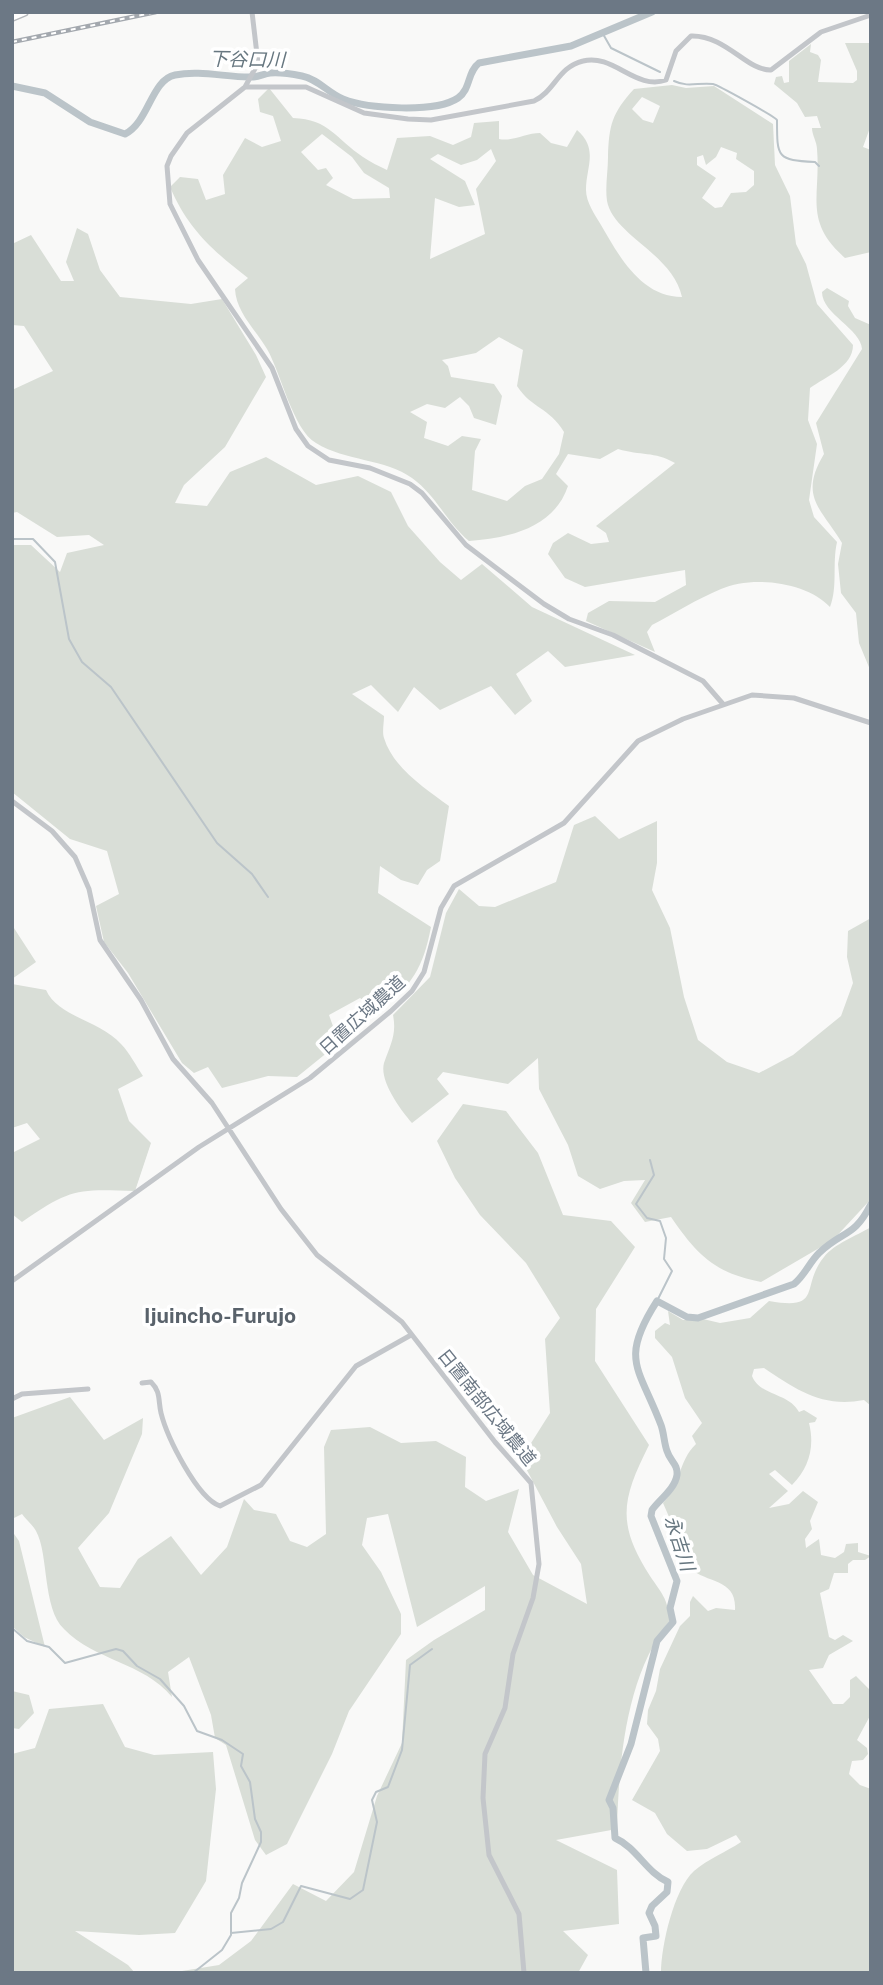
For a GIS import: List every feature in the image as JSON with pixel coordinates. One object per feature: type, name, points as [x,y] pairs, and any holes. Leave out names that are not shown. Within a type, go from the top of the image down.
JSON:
[{"type":"main road","points":[[12,17],[24,12]]},
{"type":"street","points":[[252,12],[258,63],[245,87],[187,133],[167,166],[167,189],[170,204],[198,260],[272,368],[302,438],[316,453],[329,460],[370,468],[410,484],[422,493],[466,545],[544,604],[569,619],[613,635],[703,681],[719,695],[723,704]]},
{"type":"street","points":[[245,87],[306,87],[364,114],[431,120],[534,101],[544,96],[566,67],[584,60],[604,63],[647,83],[666,80],[680,44],[691,36],[712,39],[735,50],[757,68],[771,70],[821,32],[871,15]]},
{"type":"street","name":"日置広域農道","points":[[12,1281],[228,1128],[310,1078],[405,999],[424,972],[441,908],[454,886],[564,823],[638,741],[723,704],[752,695],[785,697],[812,703],[871,723]]},
{"type":"street","name":"日置南部広域農道","points":[[12,801],[52,831],[70,850],[89,889],[100,940],[141,1000],[173,1059],[207,1096],[281,1209],[317,1255],[380,1302],[411,1335],[495,1442],[521,1469],[534,1490],[539,1564],[533,1598],[513,1654],[505,1708],[485,1754],[483,1798],[487,1846],[519,1914],[524,1973]]},
{"type":"street","points":[[142,1383],[151,1382],[156,1387],[160,1395],[160,1411],[176,1448],[210,1502],[220,1506],[261,1485],[356,1366],[411,1335]]},
{"type":"street","points":[[12,1399],[22,1394],[88,1389]]},
{"type":"shaded area","points":[[845,43],[871,43],[871,125],[863,147],[871,150],[871,252],[845,258],[823,232],[819,220],[817,149],[812,128],[821,128],[817,116],[805,117],[797,103],[774,84],[776,77],[782,76],[784,83],[789,82],[789,61],[811,44],[810,52],[818,55],[821,60],[818,82],[853,83],[857,80],[857,71]]},
{"type":"shaded area","points":[[672,85],[686,88],[714,86],[773,124],[775,165],[790,196],[796,244],[806,264],[817,304],[853,345],[852,353],[843,365],[810,388],[808,420],[817,444],[809,500],[814,517],[837,542],[834,592],[830,607],[808,592],[778,583],[748,582],[734,585],[703,597],[652,625],[647,632],[655,652],[586,621],[588,613],[609,601],[655,602],[686,585],[685,570],[585,587],[565,578],[548,554],[553,543],[568,533],[591,544],[609,542],[606,533],[596,526],[675,463],[660,457],[618,449],[600,459],[568,454],[556,474],[568,486],[552,512],[541,521],[514,533],[469,541],[428,492],[412,478],[390,467],[327,449],[308,436],[294,414],[267,349],[239,305],[235,289],[248,278],[202,238],[185,215],[170,187],[180,177],[198,179],[206,200],[225,194],[223,175],[245,138],[262,147],[281,141],[273,116],[260,112],[258,99],[269,88],[293,118],[324,126],[363,157],[387,170],[397,138],[430,136],[453,145],[471,137],[474,123],[499,121],[499,139],[540,133],[551,143],[567,147],[577,130],[584,137],[590,151],[586,190],[588,199],[615,249],[643,282],[667,295],[682,297],[667,269],[620,224],[607,201],[611,128],[616,113],[634,89]],"holes":[[[642,97],[660,106],[653,123],[643,120],[632,109]],[[322,134],[352,157],[364,173],[389,188],[390,198],[353,199],[326,185],[333,178],[326,168],[318,170],[301,152]],[[721,147],[737,153],[736,159],[754,171],[754,185],[746,192],[731,193],[722,207],[715,208],[702,198],[716,178],[697,165],[697,157],[703,155],[706,165],[716,157]],[[491,149],[496,161],[476,189],[485,234],[430,259],[435,198],[459,207],[475,205],[465,181],[430,159],[438,154],[461,165],[477,160]],[[499,337],[523,350],[517,386],[564,432],[559,454],[542,479],[525,486],[507,501],[472,490],[475,451],[481,439],[462,436],[448,446],[424,438],[427,422],[410,412],[427,404],[445,408],[460,397],[469,406],[474,418],[496,425],[502,396],[494,384],[451,377],[448,366],[442,360],[476,353]]]},
{"type":"shaded area","points":[[77,228],[88,234],[100,270],[120,297],[191,304],[222,299],[266,377],[225,447],[184,485],[175,503],[207,506],[230,472],[266,457],[316,485],[358,476],[391,492],[408,526],[440,562],[461,580],[482,564],[532,607],[635,655],[565,667],[548,651],[516,674],[532,701],[515,715],[491,686],[440,710],[414,687],[398,712],[371,685],[352,694],[384,716],[384,738],[388,749],[402,768],[449,806],[440,861],[427,870],[418,885],[401,880],[380,866],[378,893],[431,927],[415,974],[381,1012],[360,998],[329,1015],[339,1043],[297,1077],[268,1076],[222,1088],[208,1067],[194,1073],[182,1063],[128,973],[104,942],[96,906],[119,894],[107,851],[70,839],[12,792],[12,545],[31,545],[60,572],[67,553],[104,545],[89,535],[57,537],[17,512],[12,513],[12,390],[53,371],[24,326],[12,325],[12,244],[31,235],[61,281],[74,281],[66,262]]},
{"type":"shaded area","points":[[827,288],[849,301],[848,306],[855,318],[871,325],[871,672],[859,643],[856,613],[841,593],[838,564],[842,543],[821,511],[813,492],[816,469],[824,454],[816,423],[862,349],[855,335],[828,307],[822,292]]},
{"type":"shaded area","points":[[595,816],[619,839],[657,821],[657,863],[652,890],[670,928],[684,997],[698,1040],[727,1062],[759,1073],[793,1055],[841,1016],[853,983],[847,957],[848,931],[871,918],[871,1199],[833,1240],[761,1282],[731,1273],[708,1260],[671,1217],[645,1222],[631,1203],[645,1180],[624,1181],[600,1189],[578,1176],[568,1145],[539,1089],[538,1058],[508,1084],[443,1072],[437,1079],[449,1094],[412,1123],[392,1095],[385,1078],[383,1070],[393,1034],[393,1015],[430,977],[446,913],[459,889],[479,906],[495,907],[556,882],[574,825]]},
{"type":"shaded area","points":[[12,925],[36,962],[12,979]]},
{"type":"shaded area","points":[[12,984],[46,990],[60,1007],[113,1036],[127,1051],[143,1076],[118,1089],[129,1121],[151,1143],[135,1191],[100,1190],[75,1193],[52,1203],[22,1222],[12,1214],[12,1153],[40,1139],[27,1123],[12,1128]]},
{"type":"shaded area","points":[[463,1104],[506,1111],[538,1153],[563,1215],[611,1221],[635,1247],[596,1309],[595,1361],[649,1445],[628,1496],[628,1525],[639,1557],[666,1601],[670,1620],[643,1666],[634,1692],[623,1747],[617,1829],[556,1840],[617,1870],[619,1924],[563,1931],[588,1955],[578,1973],[186,1973],[182,1971],[219,1965],[251,1941],[293,1884],[326,1901],[354,1872],[377,1796],[402,1743],[406,1660],[485,1610],[485,1586],[417,1627],[388,1514],[367,1518],[362,1545],[381,1572],[401,1614],[401,1634],[349,1711],[332,1754],[287,1844],[266,1855],[255,1840],[226,1745],[215,1738],[211,1715],[189,1657],[168,1672],[172,1697],[147,1676],[76,1640],[57,1620],[52,1608],[43,1553],[36,1531],[22,1514],[12,1519],[12,1418],[70,1397],[104,1440],[143,1418],[142,1434],[109,1513],[78,1548],[100,1587],[120,1588],[138,1559],[171,1536],[201,1575],[227,1547],[244,1499],[254,1510],[276,1514],[290,1541],[307,1547],[326,1534],[324,1447],[331,1430],[370,1427],[401,1443],[436,1441],[466,1457],[465,1487],[486,1501],[519,1489],[508,1532],[533,1575],[587,1604],[581,1564],[557,1527],[521,1459],[550,1413],[545,1339],[560,1318],[526,1263],[480,1215],[455,1178],[437,1141]]},
{"type":"shaded area","points":[[871,1227],[871,1406],[864,1400],[835,1401],[811,1395],[764,1368],[754,1369],[752,1376],[761,1387],[789,1401],[799,1412],[804,1410],[817,1418],[815,1422],[809,1423],[809,1457],[803,1472],[792,1485],[775,1470],[769,1474],[788,1491],[769,1508],[789,1504],[803,1491],[818,1502],[810,1521],[812,1529],[805,1539],[806,1548],[819,1539],[821,1555],[835,1558],[844,1552],[846,1544],[858,1543],[858,1552],[871,1556],[865,1560],[853,1560],[848,1564],[848,1573],[834,1573],[829,1589],[820,1593],[829,1637],[835,1640],[843,1635],[853,1641],[829,1655],[823,1668],[809,1670],[833,1704],[843,1704],[850,1697],[850,1680],[856,1676],[869,1689],[871,1714],[857,1740],[867,1748],[868,1754],[863,1760],[852,1761],[849,1774],[860,1785],[871,1789],[871,1973],[661,1973],[663,1948],[670,1919],[687,1879],[699,1867],[741,1842],[736,1835],[707,1849],[687,1851],[667,1834],[655,1813],[632,1800],[660,1751],[658,1739],[647,1724],[648,1710],[656,1691],[660,1669],[680,1626],[690,1616],[693,1596],[708,1611],[716,1608],[735,1610],[731,1592],[726,1587],[697,1573],[687,1564],[678,1549],[680,1542],[663,1503],[696,1444],[692,1436],[702,1423],[685,1398],[672,1357],[655,1338],[655,1331],[665,1323],[670,1325],[668,1311],[683,1320],[703,1319],[720,1323],[750,1318],[769,1301],[786,1303],[804,1299],[817,1268],[828,1252]]},
{"type":"shaded area","points":[[12,1531],[19,1541],[45,1647],[24,1637],[12,1626]]},
{"type":"shaded area","points":[[12,1691],[29,1695],[34,1713],[19,1729],[12,1728]]},
{"type":"shaded area","points":[[103,1704],[125,1747],[154,1755],[213,1752],[216,1789],[206,1881],[175,1933],[139,1935],[75,1931],[128,1965],[135,1973],[12,1973],[12,1754],[35,1748],[49,1709]]},
{"type":"waterway","name":"下谷口川","points":[[12,86],[45,93],[90,122],[125,134],[140,120],[160,85],[167,78],[184,74],[252,77],[286,73],[308,78],[343,99],[354,102],[385,107],[419,108],[448,103],[458,98],[479,63],[571,46],[652,12]]},
{"type":"waterway","points":[[603,34],[611,48],[660,72]]},
{"type":"waterway","points":[[674,81],[684,84],[713,84],[757,107],[777,120],[779,149],[786,158],[815,162],[819,166]]},
{"type":"waterway","points":[[12,539],[33,539],[55,562],[69,639],[82,662],[111,687],[217,843],[252,874],[268,897]]},
{"type":"waterway","points":[[650,1160],[654,1175],[636,1204],[647,1218],[660,1221],[666,1238],[664,1259],[672,1271],[657,1301]]},
{"type":"waterway","name":"永吉川","points":[[646,1973],[643,1938],[656,1936],[649,1913],[652,1906],[667,1892],[668,1882],[615,1838],[613,1808],[609,1800],[631,1744],[657,1641],[673,1622],[670,1608],[677,1581],[651,1516],[652,1510],[676,1480],[677,1471],[668,1454],[661,1425],[640,1376],[636,1351],[638,1337],[657,1301],[687,1317],[698,1318],[794,1284],[819,1253],[859,1223],[871,1204]]},
{"type":"waterway","points":[[12,1628],[27,1641],[49,1647],[65,1663],[116,1649],[123,1651],[137,1666],[160,1679],[184,1706],[197,1731],[222,1740],[243,1754],[241,1766],[250,1782],[261,1842],[231,1913],[231,1935],[222,1950],[193,1973]]},
{"type":"waterway","points":[[231,1933],[271,1929],[283,1922],[301,1886],[350,1899],[363,1890],[377,1822],[372,1800],[376,1792],[388,1787],[402,1750],[410,1665],[432,1649]]},
{"type":"railway","points":[[12,42],[156,12]]},
{"type":"district","name":"Ijuincho-Furujo","points":[[220,1315]]}]
